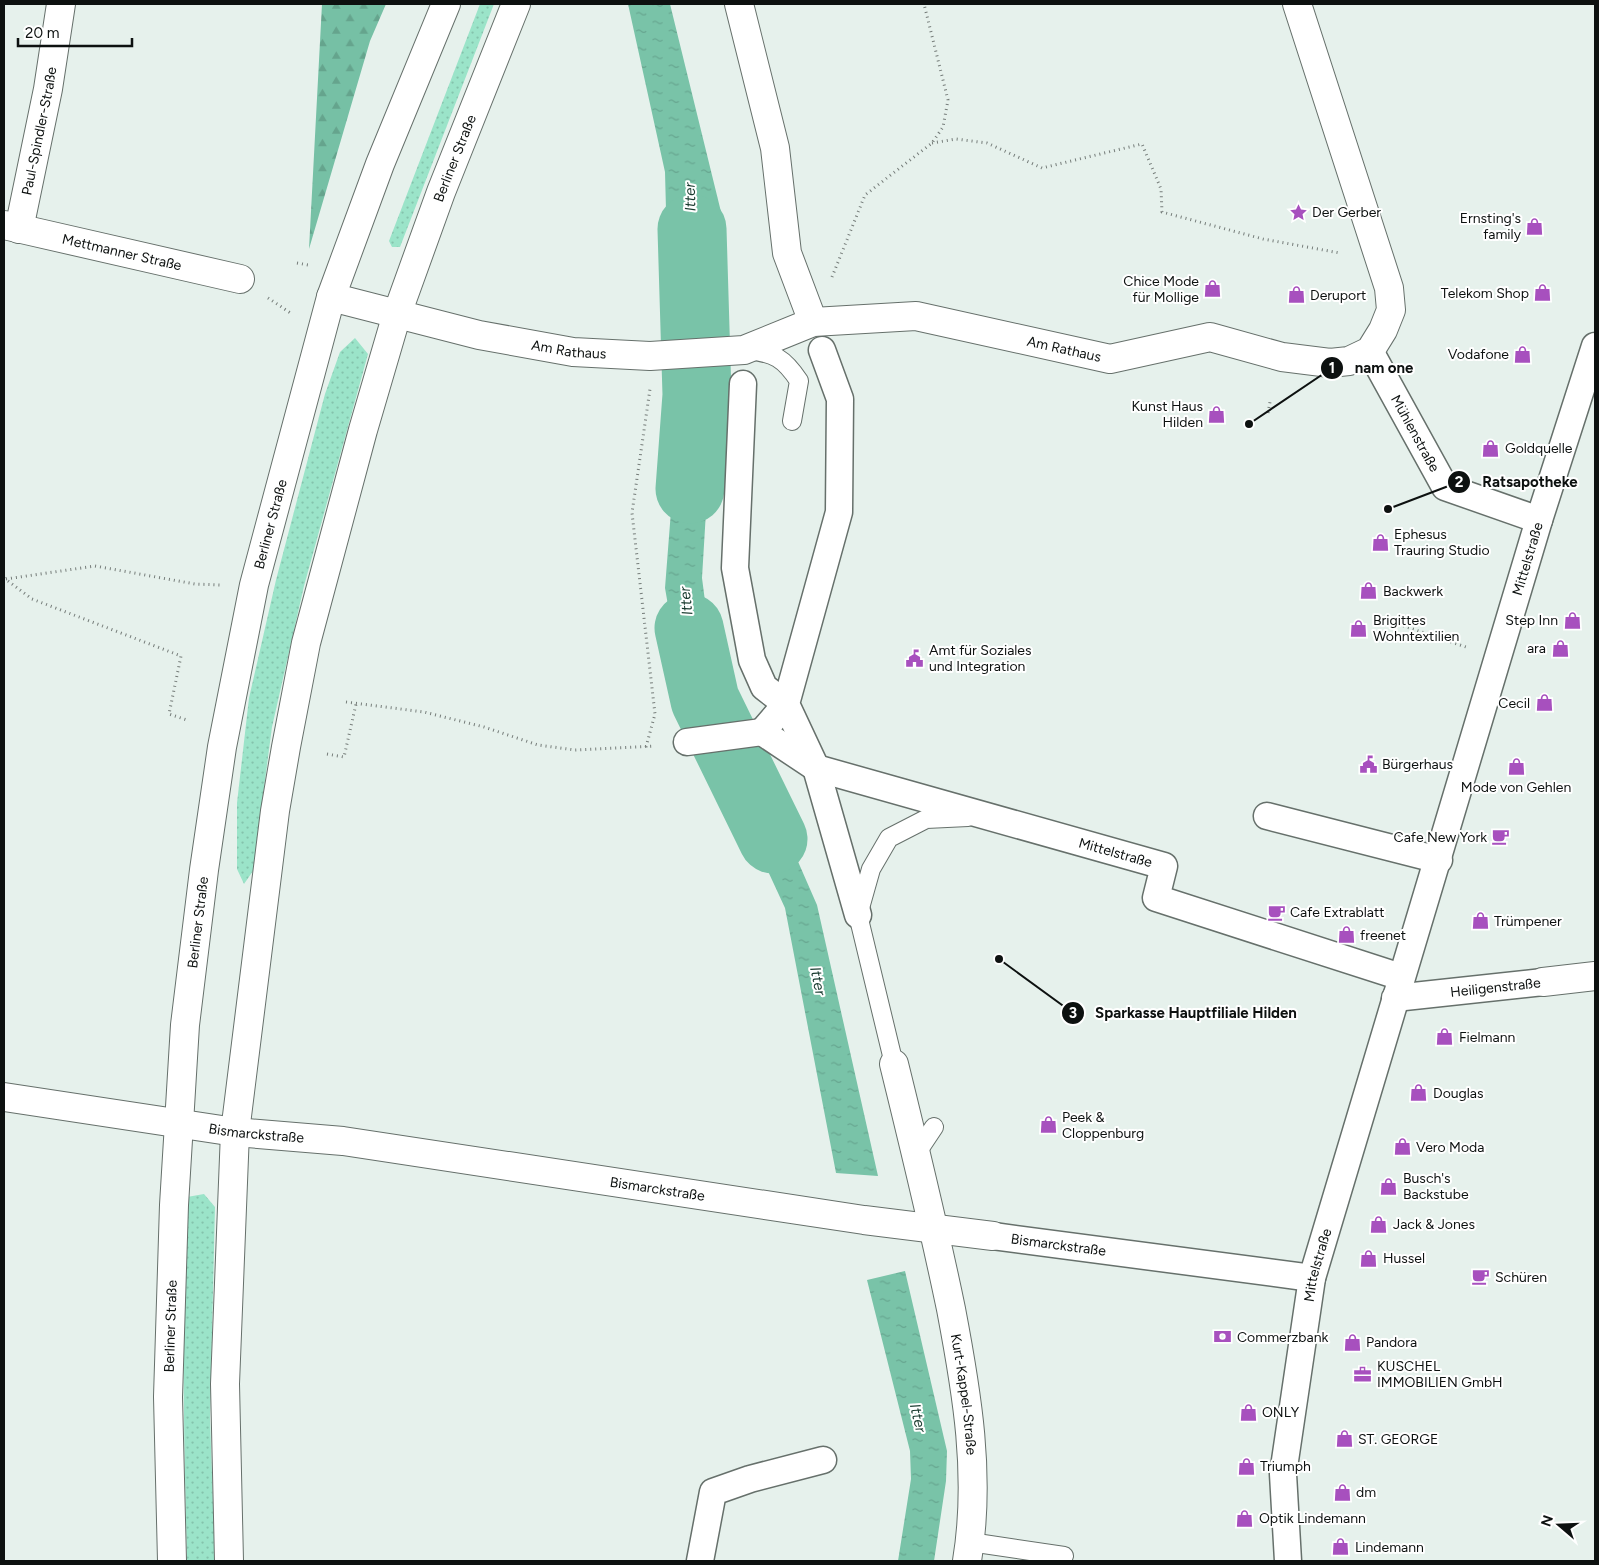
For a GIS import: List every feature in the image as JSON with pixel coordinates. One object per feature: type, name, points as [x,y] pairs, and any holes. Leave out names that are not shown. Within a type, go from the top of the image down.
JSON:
[{"type":"street","name":"Paul-Spindler-Straße","points":[[12,227],[48,89],[61,4]]},
{"type":"street","name":"Berliner Straße","points":[[172,1561],[168,1397],[174,1205],[186,1025],[204,870],[222,747],[254,585],[331,297],[380,164],[446,4]]},
{"type":"street","name":"Berliner Straße","points":[[229,1561],[225,1384],[235,1132],[275,811],[304,653],[363,430],[397,314],[441,192],[516,4]]},
{"type":"street","points":[[739,4],[775,148],[787,253],[813,322]]},
{"type":"street","points":[[1297,4],[1389,288],[1391,310],[1384,330],[1370,350]]},
{"type":"street","name":"Mettmanner Straße","points":[[12,227],[240,279]]},
{"type":"street","points":[[331,297],[397,314]]},
{"type":"street","name":"Am Rathaus","points":[[397,314],[480,335],[573,352],[650,356],[744,350],[813,322],[916,316],[1110,359],[1210,337],[1282,358],[1330,363],[1349,361],[1370,350]]},
{"type":"street","name":"Mittelstraße","points":[[1288,1561],[1283,1474],[1312,1278],[1539,520],[1595,346]]},
{"type":"street","points":[[687,742],[762,732],[786,704],[839,512],[840,399],[822,350]]},
{"type":"street","name":"Mühlenstraße","points":[[1370,350],[1445,487],[1539,520]]},
{"type":"street","points":[[744,384],[735,568],[752,660],[764,687],[786,704],[816,768],[858,915]]},
{"type":"street","name":"Mittelstraße","points":[[762,732],[816,768],[1164,866],[1156,898],[1398,988]]},
{"type":"street","points":[[1267,816],[1438,860]]},
{"type":"street","name":"Heiligenstraße","points":[[1398,988],[1543,982],[1595,976]]},
{"type":"street","name":"Kurt-Kappel-Straße","points":[[894,1064],[935,1229],[967,1393],[975,1484],[969,1551]]},
{"type":"street","name":"Bismarckstraße","points":[[4,1097],[235,1132],[343,1141],[935,1229],[1312,1278]]},
{"type":"street","points":[[700,1561],[714,1492],[750,1479],[823,1460]]},
{"type":"lane","name":"Am Rathaus","points":[[744,350],[769,352],[789,366],[799,381],[792,421]]},
{"type":"lane","points":[[894,1064],[858,915],[871,869],[889,838],[926,819],[986,816]]},
{"type":"lane","points":[[916,1154],[934,1127]]},
{"type":"lane","points":[[969,1551],[1064,1556]]},
{"type":"path","points":[[831,280],[865,195],[932,143],[943,127],[948,100],[924,4]]},
{"type":"path","points":[[932,143],[956,139],[987,143],[1042,168],[1142,144],[1162,189],[1162,212],[1264,239],[1340,253]]},
{"type":"path","points":[[240,279],[293,315]]},
{"type":"path","points":[[646,747],[655,714],[632,513],[650,386]]},
{"type":"path","points":[[1268,413],[1270,402]]},
{"type":"path","points":[[5,578],[95,566],[195,584],[254,585]]},
{"type":"path","points":[[5,578],[32,599],[181,656],[169,714],[187,720]]},
{"type":"path","points":[[1389,621],[1498,658]]},
{"type":"path","points":[[346,702],[424,712],[484,727],[538,745],[576,750],[646,747],[687,742]]},
{"type":"path","points":[[327,754],[344,757],[356,704]]},
{"type":"shaded area","points":[[480,4],[494,4],[400,247],[392,247],[389,241]]},
{"type":"shaded area","points":[[355,338],[368,354],[304,586],[272,727],[253,871],[244,884],[237,869],[237,803],[249,698],[276,580],[325,394],[340,352]]},
{"type":"shaded area","points":[[204,1194],[215,1207],[210,1418],[215,1561],[187,1561],[184,1333],[187,1197]]},
{"type":"green space","points":[[322,4],[386,4],[370,41],[309,249]]},
{"type":"water","points":[[628,4],[670,4],[723,220],[722,323],[669,324],[665,172]]},
{"type":"water","points":[[680,395],[713,395],[702,578],[709,632],[730,713],[696,725],[678,663],[665,588]]},
{"type":"water","points":[[713,752],[751,754],[817,905],[878,1176],[836,1173],[785,908]]},
{"type":"water","points":[[905,1271],[947,1451],[946,1481],[934,1561],[898,1561],[911,1479],[910,1451],[867,1280]]},
{"type":"waterway","name":"Itter","points":[[690,489],[697,395],[692,229]]},
{"type":"waterway","name":"Itter","points":[[689,628],[705,700],[773,839]]},
{"type":"place","name":"Der Gerber","points":[[1298,212]]},
{"type":"place","name":"Ernsting's family","points":[[1535,226]]},
{"type":"place","name":"Chice Mode für Mollige","points":[[1213,289]]},
{"type":"place","name":"Telekom Shop","points":[[1543,293]]},
{"type":"place","name":"Deruport","points":[[1296,295]]},
{"type":"place","name":"Vodafone","points":[[1523,354]]},
{"type":"place","name":"Kunst Haus Hilden","points":[[1217,414]]},
{"type":"place","name":"nam one","points":[[1249,424]]},
{"type":"place","name":"Goldquelle","points":[[1491,448]]},
{"type":"place","name":"Ratsapotheke","points":[[1388,509]]},
{"type":"place","name":"Ephesus Trauring Studio","points":[[1380,542]]},
{"type":"place","name":"Backwerk","points":[[1369,591]]},
{"type":"place","name":"Step Inn","points":[[1572,620]]},
{"type":"place","name":"Brigittes Wohntextilien","points":[[1359,628]]},
{"type":"place","name":"ara","points":[[1560,648]]},
{"type":"place","name":"Amt für Soziales und Integration","points":[[915,658]]},
{"type":"place","name":"Cecil","points":[[1544,703]]},
{"type":"place","name":"Bürgerhaus","points":[[1368,764]]},
{"type":"place","name":"Mode von Gehlen","points":[[1516,767]]},
{"type":"place","name":"Cafe New York","points":[[1501,837]]},
{"type":"place","name":"Cafe Extrablatt","points":[[1276,912]]},
{"type":"place","name":"Trümpener","points":[[1480,921]]},
{"type":"place","name":"freenet","points":[[1346,935]]},
{"type":"place","name":"Sparkasse Hauptfiliale Hilden","points":[[999,959]]},
{"type":"place","name":"Fielmann","points":[[1445,1037]]},
{"type":"place","name":"Douglas","points":[[1419,1093]]},
{"type":"place","name":"Peek & Cloppenburg","points":[[1048,1125]]},
{"type":"place","name":"Vero Moda","points":[[1402,1147]]},
{"type":"place","name":"Busch's Backstube","points":[[1389,1186]]},
{"type":"place","name":"Jack & Jones","points":[[1379,1224]]},
{"type":"place","name":"Hussel","points":[[1369,1258]]},
{"type":"place","name":"Schüren","points":[[1481,1277]]},
{"type":"place","name":"Commerzbank","points":[[1223,1337]]},
{"type":"place","name":"Pandora","points":[[1352,1342]]},
{"type":"place","name":"KUSCHEL IMMOBILIEN GmbH","points":[[1363,1374]]},
{"type":"place","name":"ONLY","points":[[1248,1412]]},
{"type":"place","name":"ST. GEORGE","points":[[1344,1439]]},
{"type":"place","name":"Triumph","points":[[1246,1466]]},
{"type":"place","name":"dm","points":[[1342,1492]]},
{"type":"place","name":"Optik Lindemann","points":[[1245,1518]]},
{"type":"place","name":"Lindemann","points":[[1341,1547]]}]
